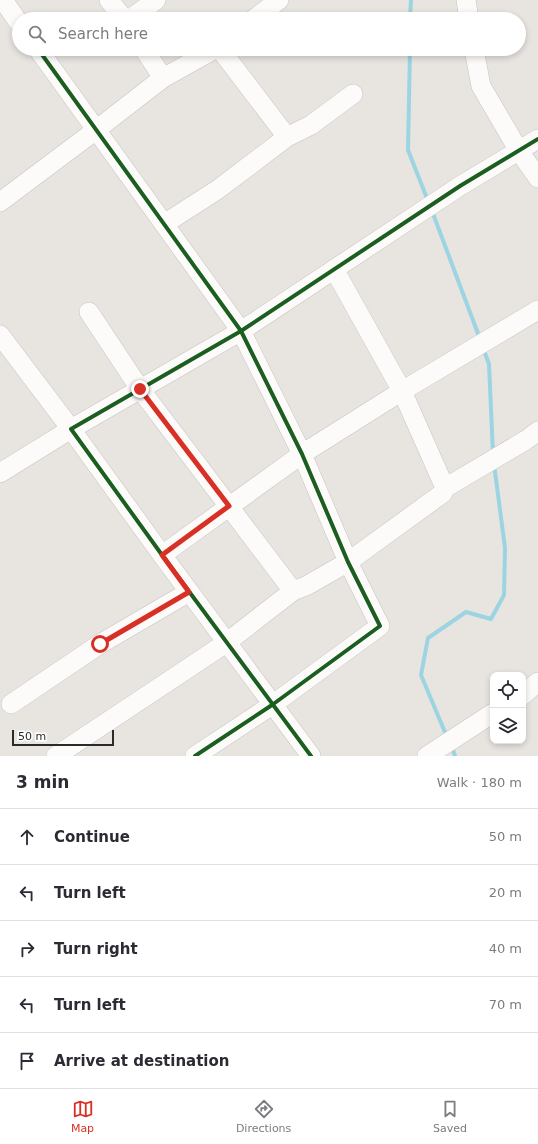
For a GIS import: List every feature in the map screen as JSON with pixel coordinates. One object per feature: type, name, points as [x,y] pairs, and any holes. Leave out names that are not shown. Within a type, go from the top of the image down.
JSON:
[{"type":"street","points":[[109,0],[118,12]]},
{"type":"street","points":[[140,12],[156,0]]},
{"type":"street","points":[[263,12],[279,0]]},
{"type":"street","points":[[466,0],[468,12]]},
{"type":"street","points":[[43,56],[241,331],[302,454],[348,562],[380,626],[272,705],[195,756]]},
{"type":"street","points":[[149,56],[163,78]]},
{"type":"street","points":[[0,202],[163,78],[202,56]]},
{"type":"street","points":[[225,56],[287,137]]},
{"type":"street","points":[[475,56],[481,86],[519,151],[538,178]]},
{"type":"street","points":[[164,224],[217,190],[287,137],[311,125],[353,94]]},
{"type":"street","points":[[0,473],[71,429],[241,331],[460,186],[538,139]]},
{"type":"street","points":[[334,269],[402,391],[445,488]]},
{"type":"street","points":[[162,555],[302,454],[402,391],[538,310]]},
{"type":"street","points":[[89,312],[140,389],[293,591]]},
{"type":"street","points":[[0,336],[71,429],[226,643],[311,756]]},
{"type":"street","points":[[56,756],[226,643],[293,591],[306,586],[348,562],[443,493],[445,488],[526,440],[538,431]]},
{"type":"street","points":[[11,704],[100,644],[189,592]]},
{"type":"street","points":[[526,692],[538,682]]},
{"type":"street","points":[[427,756],[490,715]]},
{"type":"waterway","points":[[410,12],[411,0]]},
{"type":"waterway","points":[[410,56],[408,150],[428,201]]},
{"type":"waterway","points":[[432,211],[480,339]]},
{"type":"waterway","points":[[483,348],[489,364],[493,454]]},
{"type":"waterway","points":[[447,737],[421,675],[428,638],[466,612],[491,619],[504,595],[505,548],[494,464]]},
{"type":"waterway","points":[[452,747],[455,756]]},
{"type":"cycle path","points":[[43,56],[241,331],[71,429],[311,756]]},
{"type":"cycle path","points":[[195,756],[272,705],[380,626],[348,562],[302,454],[241,331],[460,186],[538,139]]},
{"type":"route","points":[[100,644],[189,592],[162,555],[229,506],[140,389]]}]
